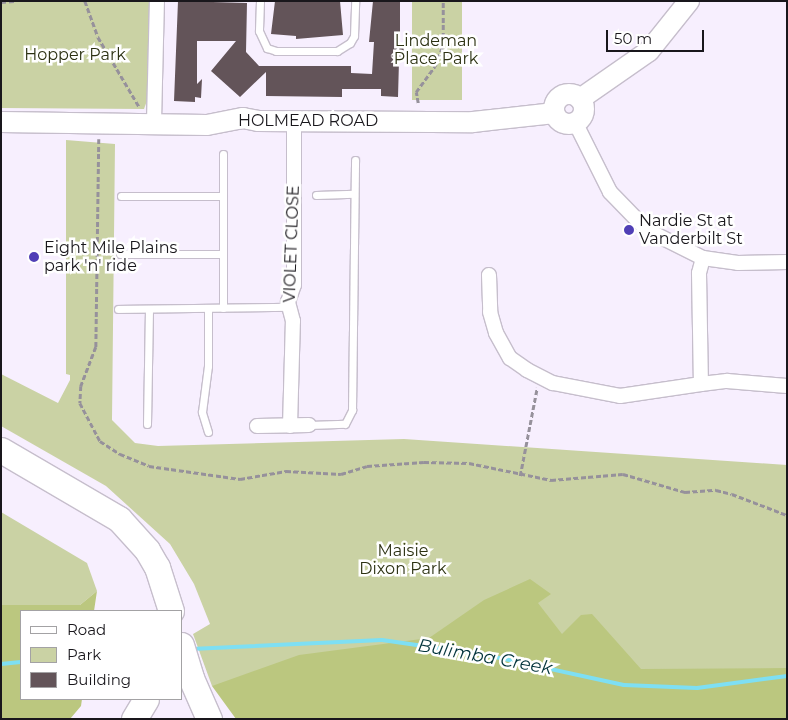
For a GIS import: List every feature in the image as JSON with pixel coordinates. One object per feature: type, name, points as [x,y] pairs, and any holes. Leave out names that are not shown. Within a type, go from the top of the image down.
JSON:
[{"type":"highway","points":[[1,450],[118,519],[147,550],[156,567],[171,610]]},
{"type":"highway","points":[[1,468],[94,516],[111,528],[143,569],[158,610]]},
{"type":"highway","points":[[182,648],[191,678],[209,719]]},
{"type":"highway","points":[[134,719],[145,700]]},
{"type":"street","points":[[149,117],[157,1]]},
{"type":"street","points":[[580,99],[649,51],[689,1]]},
{"type":"street","points":[[572,94],[580,99],[584,112],[575,122],[564,123],[555,113],[555,104],[561,97],[572,94]]},
{"type":"street","name":"HOLMEAD ROAD","points":[[1,122],[149,117],[207,125],[242,118],[294,121],[473,122],[555,113]]},
{"type":"street","name":"VIOLET CLOSE","points":[[290,426],[292,322],[289,307],[294,263],[294,121]]},
{"type":"street","points":[[575,122],[599,173],[621,206],[660,238],[703,258],[738,263],[787,262]]},
{"type":"street","points":[[702,384],[699,273],[703,258]]},
{"type":"street","points":[[489,275],[490,312],[496,333],[510,358],[540,377],[620,396],[727,381],[787,386]]},
{"type":"street","points":[[257,426],[309,425]]},
{"type":"lane","points":[[260,1],[259,31],[267,48],[276,51],[330,51],[343,49],[352,40],[356,1]]},
{"type":"lane","points":[[223,154],[223,308]]},
{"type":"lane","points":[[309,425],[345,424],[352,410],[355,160]]},
{"type":"lane","points":[[316,195],[354,194]]},
{"type":"lane","points":[[120,196],[223,196]]},
{"type":"lane","points":[[120,254],[223,254]]},
{"type":"lane","points":[[118,309],[289,307]]},
{"type":"lane","points":[[208,308],[208,366],[202,412],[208,432]]},
{"type":"lane","points":[[147,424],[149,309]]},
{"type":"path","points":[[1,2],[14,1]]},
{"type":"path","points":[[85,1],[102,46],[149,117]]},
{"type":"path","points":[[114,1],[119,1]]},
{"type":"path","points":[[418,103],[416,92],[435,66],[443,45],[444,1]]},
{"type":"path","points":[[99,139],[96,347],[81,386],[80,403],[100,441],[120,454],[149,466],[240,479],[286,471],[334,474],[367,466],[424,462],[469,463],[520,476],[551,480],[623,474],[677,490],[716,490],[732,494],[787,515]]},
{"type":"path","points":[[520,476],[540,377]]},
{"type":"green space","name":"Hopper Park","points":[[1,1],[150,1],[149,95],[144,109],[1,108]]},
{"type":"green space","name":"Lindeman Place Park","points":[[412,1],[462,1],[462,100],[412,100]]},
{"type":"green space","name":"Maisie Dixon Park","points":[[66,140],[115,144],[112,420],[135,443],[158,446],[404,439],[787,465],[787,680],[388,680],[212,686],[193,634],[210,624],[194,584],[170,544],[106,486],[1,426],[1,374],[58,403],[70,380],[70,375],[66,374]]},
{"type":"green space","points":[[1,512],[87,563],[97,591],[80,605],[1,605]]},
{"type":"green space","points":[[530,579],[551,594],[538,603],[562,634],[581,615],[592,614],[641,669],[787,668],[787,719],[236,719],[212,686],[299,655],[429,638],[484,600]]},
{"type":"green space","points":[[97,591],[94,610],[20,610],[20,700],[82,700],[81,706],[70,719],[1,719],[1,605],[80,605]]},
{"type":"building","points":[[178,1],[247,3],[246,52],[259,66],[351,66],[351,73],[372,74],[374,42],[369,42],[373,1],[400,1],[400,44],[404,44],[403,61],[399,61],[398,97],[381,96],[381,89],[342,89],[342,97],[266,96],[266,72],[240,97],[211,71],[236,41],[197,41],[197,84],[202,79],[201,98],[195,97],[195,102],[174,101]]},
{"type":"building","points":[[275,1],[340,1],[343,35],[296,39],[296,36],[271,34]]},
{"type":"waterway","name":"Bulimba Creek","points":[[191,649],[382,640],[486,655],[624,685],[697,688],[787,676]]},
{"type":"waterway","name":"Bulimba Creek","points":[[1,664],[20,662]]},
{"type":"place","name":"Nardie St at Vanderbilt St","points":[[629,230]]},
{"type":"place","name":"Eight Mile Plains park 'n' ride","points":[[34,257]]}]
